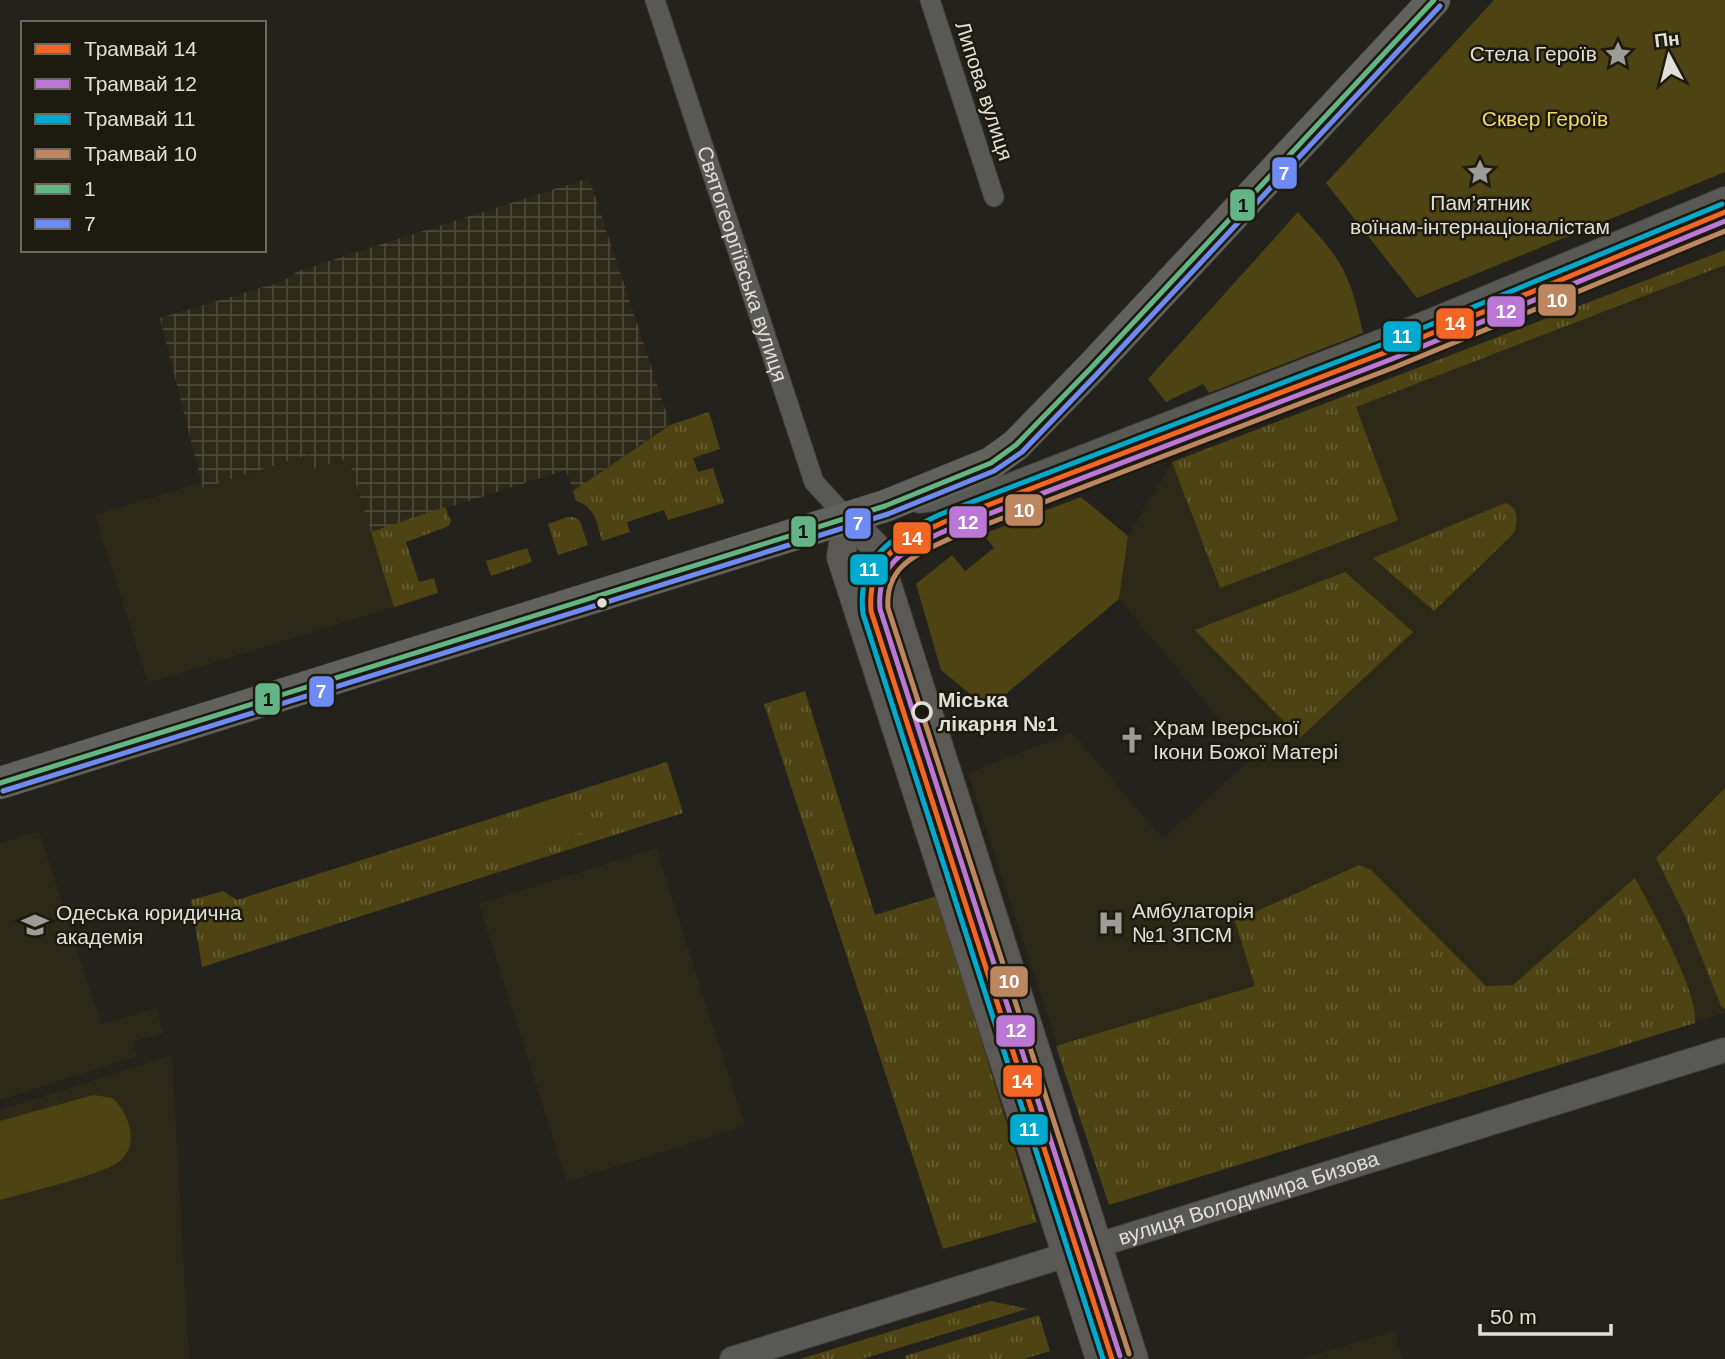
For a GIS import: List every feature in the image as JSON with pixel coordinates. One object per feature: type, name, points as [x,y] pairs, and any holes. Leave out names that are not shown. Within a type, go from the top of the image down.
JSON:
[{"type":"main road","points":[[0,783],[885,506],[991,463],[1016,445],[1091,368],[1434,0]]},
{"type":"main road","points":[[847,518],[841,557],[1100,1359]]},
{"type":"main road","name":"Святогеоргіївська вулиця","points":[[847,518],[875,546],[1134,1359]]},
{"type":"street","name":"Святогеоргіївська вулиця","points":[[655,0],[814,482],[847,518]]},
{"type":"street","name":"Липова вулиця","points":[[930,0],[995,197]]},
{"type":"street","points":[[885,506],[1001,489],[1385,340],[1725,199]]},
{"type":"street","name":"вулиця Володимира Бизова","points":[[732,1359],[1098,1244],[1724,1054]]},
{"type":"shaded area","points":[[589,178],[670,424],[573,491],[566,470],[371,532],[348,458],[313,469],[308,455],[203,488],[160,318],[284,281],[298,271]]},
{"type":"shaded area","name":"Міська лікарня №1","points":[[1725,250],[1725,1013],[1109,1204],[968,773],[1072,732],[1163,839],[1251,758],[1119,599],[1128,536],[1172,462]]},
{"type":"shaded area","points":[[308,455],[313,469],[348,458],[394,607],[148,683],[95,515],[201,482],[204,488]]},
{"type":"shaded area","name":"Одеська юридична академія","points":[[39,831],[101,1024],[157,1008],[163,1033],[133,1042],[137,1056],[0,1100],[0,843]]},
{"type":"shaded area","points":[[656,848],[745,1126],[567,1182],[479,904]]},
{"type":"shaded area","points":[[172,1055],[189,1359],[0,1359],[0,1110]]},
{"type":"shaded area","points":[[1394,1331],[1403,1359],[1300,1359]]},
{"type":"green space","name":"Сквер Героїв","points":[[1494,0],[1725,0],[1725,172],[1417,298],[1326,183]]},
{"type":"green space","points":[[1298,212],[1339,261],[1352,292],[1363,333],[1209,393],[1203,384],[1166,402],[1148,379]]},
{"type":"green space","points":[[1725,250],[1725,265],[1356,407],[1398,520],[1220,588],[1172,462]]},
{"type":"green space","points":[[709,412],[720,449],[693,458],[698,472],[713,468],[724,503],[668,520],[664,510],[627,522],[630,532],[602,541],[594,516],[587,507],[576,501],[573,491],[670,425]]},
{"type":"green space","points":[[1081,497],[1128,536],[1119,599],[988,709],[941,670],[916,584],[952,555],[965,571],[994,548],[983,534]]},
{"type":"green space","points":[[1505,503],[1515,511],[1517,520],[1514,533],[1434,611],[1373,558]]},
{"type":"green space","points":[[445,507],[451,521],[449,526],[406,542],[419,582],[434,578],[438,593],[394,607],[371,532]]},
{"type":"green space","points":[[567,517],[580,521],[588,545],[558,555],[548,524]]},
{"type":"green space","points":[[527,548],[532,562],[491,576],[486,561]]},
{"type":"green space","points":[[1345,572],[1413,632],[1300,738],[1195,630]]},
{"type":"green space","points":[[805,691],[875,915],[937,896],[1037,1222],[943,1249],[764,704]]},
{"type":"green space","points":[[667,762],[683,813],[202,967],[191,900],[223,891],[237,900]]},
{"type":"green space","points":[[1725,788],[1725,1009],[1721,1006],[1685,916],[1656,858]]},
{"type":"green space","points":[[582,800],[591,829],[553,842],[543,812]]},
{"type":"green space","points":[[536,815],[545,845],[508,855],[499,827]]},
{"type":"green space","points":[[1359,865],[1371,870],[1486,986],[1513,985],[1635,878],[1682,971],[1694,1009],[1695,1023],[1109,1205],[1056,1046],[1255,986],[1235,921]]},
{"type":"green space","points":[[93,1095],[113,1098],[128,1121],[130,1147],[120,1161],[97,1172],[0,1200],[0,1121]]},
{"type":"green space","points":[[991,1301],[1027,1309],[862,1359],[800,1359]]},
{"type":"green space","points":[[1039,1315],[1050,1351],[1024,1359],[906,1359],[905,1356]]},
{"type":"tram line","name":"11","points":[[1103,1359],[863,614],[862,594],[872,562],[894,540],[941,514],[1386,343],[1722,204]]},
{"type":"tram line","name":"14","points":[[1112,1359],[871,611],[871,592],[881,564],[901,545],[944,522],[1389,351],[1725,212]]},
{"type":"tram line","name":"12","points":[[1120,1356],[880,609],[880,592],[889,567],[908,550],[947,530],[1392,359],[1725,221]]},
{"type":"tram line","name":"10","points":[[1129,1354],[888,608],[888,593],[892,581],[906,563],[951,538],[1395,367],[1725,231]]},
{"type":"transit line","name":"1","points":[[0,783],[885,506],[991,463],[1016,445],[1091,368],[1434,0]]},
{"type":"transit line","name":"7","points":[[3,791],[888,514],[994,471],[1022,452],[1097,374],[1440,6]]},
{"type":"place","name":"Стела Героїв","points":[[1618,54]]},
{"type":"place","name":"Пам’ятник воїнам-інтернаціоналістам","points":[[1480,172]]},
{"type":"place","name":"Міська лікарня №1","points":[[922,712]]},
{"type":"place","name":"Храм Іверської Ікони Божої Матері","points":[[1132,740]]},
{"type":"place","name":"Амбулаторія №1 ЗПСМ","points":[[1111,923]]},
{"type":"place","name":"Одеська юридична академія","points":[[35,925]]}]
